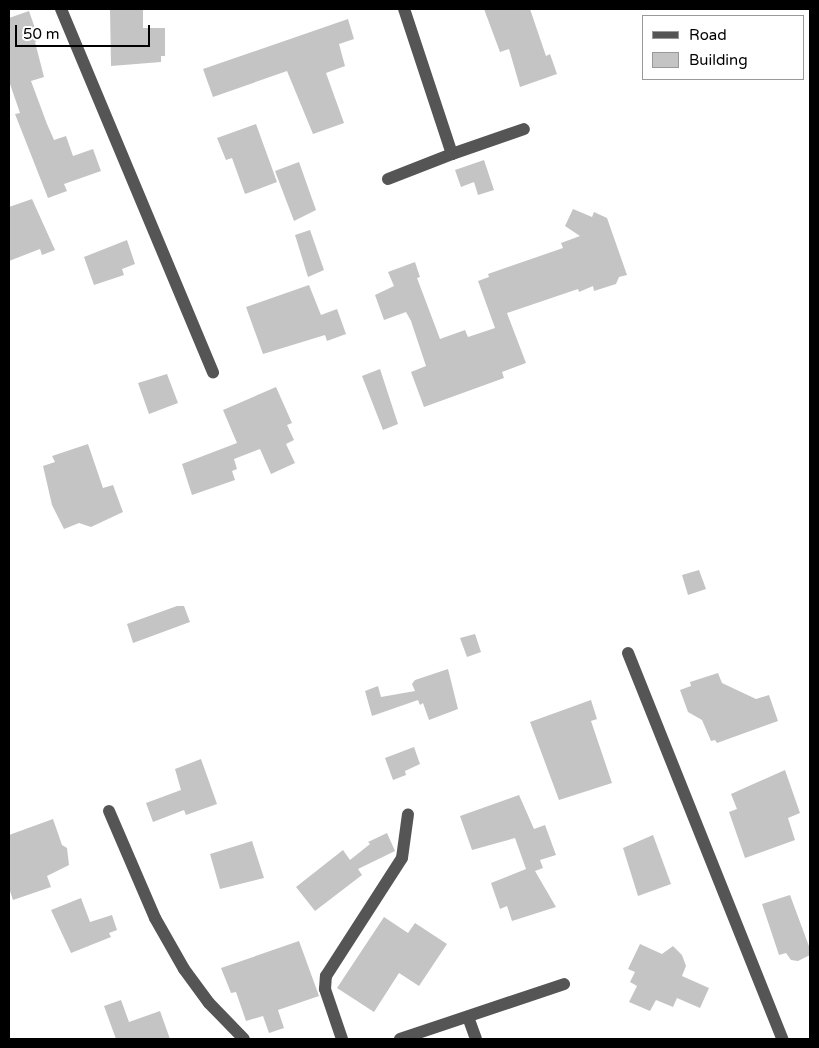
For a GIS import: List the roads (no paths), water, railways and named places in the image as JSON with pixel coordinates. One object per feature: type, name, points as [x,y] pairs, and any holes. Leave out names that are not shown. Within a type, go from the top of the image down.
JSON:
[{"type":"street","points":[[61,9],[214,372]]},
{"type":"street","points":[[404,9],[452,154]]},
{"type":"street","points":[[388,179],[524,129]]},
{"type":"street","points":[[628,653],[782,1039]]},
{"type":"street","points":[[109,811],[155,918],[184,969],[209,1003],[244,1039]]},
{"type":"street","points":[[342,1039],[325,989],[326,976],[402,858],[408,814]]},
{"type":"street","points":[[400,1039],[564,984]]},
{"type":"street","points":[[468,1017],[476,1039]]}]
